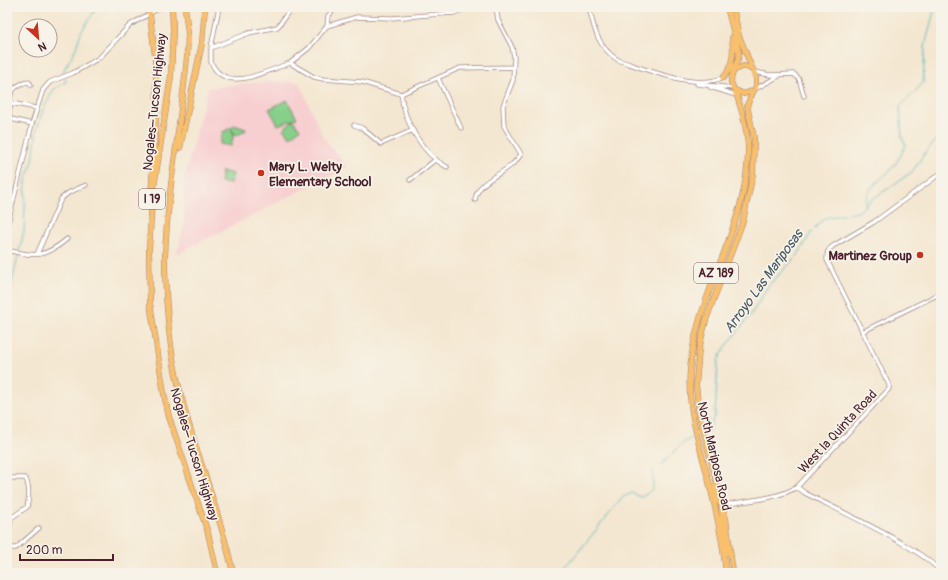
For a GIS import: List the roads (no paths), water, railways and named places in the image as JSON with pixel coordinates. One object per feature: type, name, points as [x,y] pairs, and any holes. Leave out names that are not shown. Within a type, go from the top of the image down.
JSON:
[{"type":"highway","name":"Nogales–Tucson Highway","points":[[172,7],[173,29],[171,76],[152,200],[149,285],[164,394],[169,417],[208,533],[217,573]]},
{"type":"highway","points":[[172,188],[202,43],[205,7]]},
{"type":"highway","name":"North Mariposa Road","points":[[727,7],[729,21],[739,52],[731,78],[746,133],[747,168],[739,212],[699,319],[692,349],[690,382],[693,421],[723,505],[733,573]]},
{"type":"highway","name":"North Mariposa Road","points":[[727,573],[718,519],[703,449],[696,385],[699,348],[706,320],[743,221],[753,175],[754,138],[747,105],[757,83],[754,71],[742,44],[733,7]]},
{"type":"highway","name":"Nogales–Tucson Highway","points":[[186,9],[188,34],[185,76],[165,258],[166,294],[171,346],[185,411],[213,500],[233,573]]},
{"type":"highway","points":[[149,10],[155,56],[158,102],[156,147],[151,190],[152,200]]},
{"type":"highway","points":[[723,78],[730,68],[733,54],[729,21]]},
{"type":"highway","points":[[733,72],[744,66],[754,71]]},
{"type":"highway","points":[[735,91],[744,94],[754,90]]},
{"type":"highway","points":[[747,168],[749,173],[753,175]]},
{"type":"highway","points":[[739,212],[739,217],[743,221]]},
{"type":"highway","points":[[719,265],[719,270],[723,274]]},
{"type":"highway","points":[[723,505],[721,511],[726,547],[727,573]]},
{"type":"street","points":[[7,227],[36,108],[43,90],[50,82],[73,73],[99,58],[130,25],[149,10],[161,7]]},
{"type":"street","points":[[219,7],[211,62],[213,67],[221,76],[240,79],[290,63],[309,48],[327,26],[328,16],[336,7]]},
{"type":"street","points":[[327,26],[362,16],[392,18],[454,13],[470,7]]},
{"type":"street","points":[[475,200],[476,194],[482,184],[508,169],[521,154],[507,132],[503,118],[503,106],[513,80],[512,47],[498,20],[496,7]]},
{"type":"street","points":[[590,7],[597,39],[610,55],[618,60],[643,69],[701,85],[735,91]]},
{"type":"street","points":[[212,48],[248,33],[277,27],[291,9],[297,10]]},
{"type":"street","points":[[290,63],[314,77],[366,83],[401,94],[460,68],[513,67]]},
{"type":"street","points":[[754,71],[766,75],[782,75],[790,73],[796,75],[799,79],[804,96]]},
{"type":"street","points":[[690,81],[707,82],[723,78],[733,72]]},
{"type":"street","points":[[754,90],[782,75]]},
{"type":"street","points":[[438,78],[461,128]]},
{"type":"street","points":[[31,85],[29,82],[24,82],[16,87],[8,97],[11,103],[9,115],[11,119],[32,124]]},
{"type":"street","points":[[701,85],[722,85],[735,91]]},
{"type":"street","points":[[401,94],[413,130],[435,160],[447,167]]},
{"type":"street","points":[[11,103],[36,108]]},
{"type":"street","points":[[354,125],[362,128],[381,144],[413,130]]},
{"type":"street","points":[[410,180],[435,160]]},
{"type":"street","points":[[941,173],[874,222],[829,249],[827,260],[862,332],[941,293]]},
{"type":"street","points":[[37,254],[61,199],[68,193],[86,185]]},
{"type":"street","points":[[7,250],[30,256],[56,248],[67,239]]},
{"type":"street","name":"West la Quinta Road","points":[[723,505],[773,496],[788,492],[797,487],[889,389],[889,385],[862,332]]},
{"type":"street","points":[[7,478],[25,478],[28,483],[27,507],[11,518],[7,544]]},
{"type":"street","points":[[797,487],[805,493],[912,549],[933,564],[940,573]]},
{"type":"street","points":[[7,548],[16,548],[39,528]]},
{"type":"waterway","points":[[64,75],[63,72],[76,48],[81,32],[97,7]]},
{"type":"waterway","points":[[865,206],[868,193],[874,185],[893,167],[906,145],[902,138],[900,107],[923,83],[925,46],[935,7]]},
{"type":"waterway","points":[[7,311],[11,286],[24,231],[26,180],[33,161],[37,128],[43,110],[54,89],[66,82],[65,78]]},
{"type":"waterway","name":"Arroyo Las Mariposas","points":[[708,431],[715,415],[718,361],[722,352],[754,310],[768,286],[798,255],[812,231],[825,218],[858,212],[871,200],[912,172],[927,150],[941,136]]},
{"type":"waterway","points":[[662,464],[683,443],[692,438]]},
{"type":"waterway","points":[[561,573],[623,497],[632,493],[641,497],[652,489],[654,471]]},
{"type":"place","name":"Mary L. Welty Elementary School","points":[[261,173]]},
{"type":"place","name":"Martinez Group","points":[[920,255]]}]
